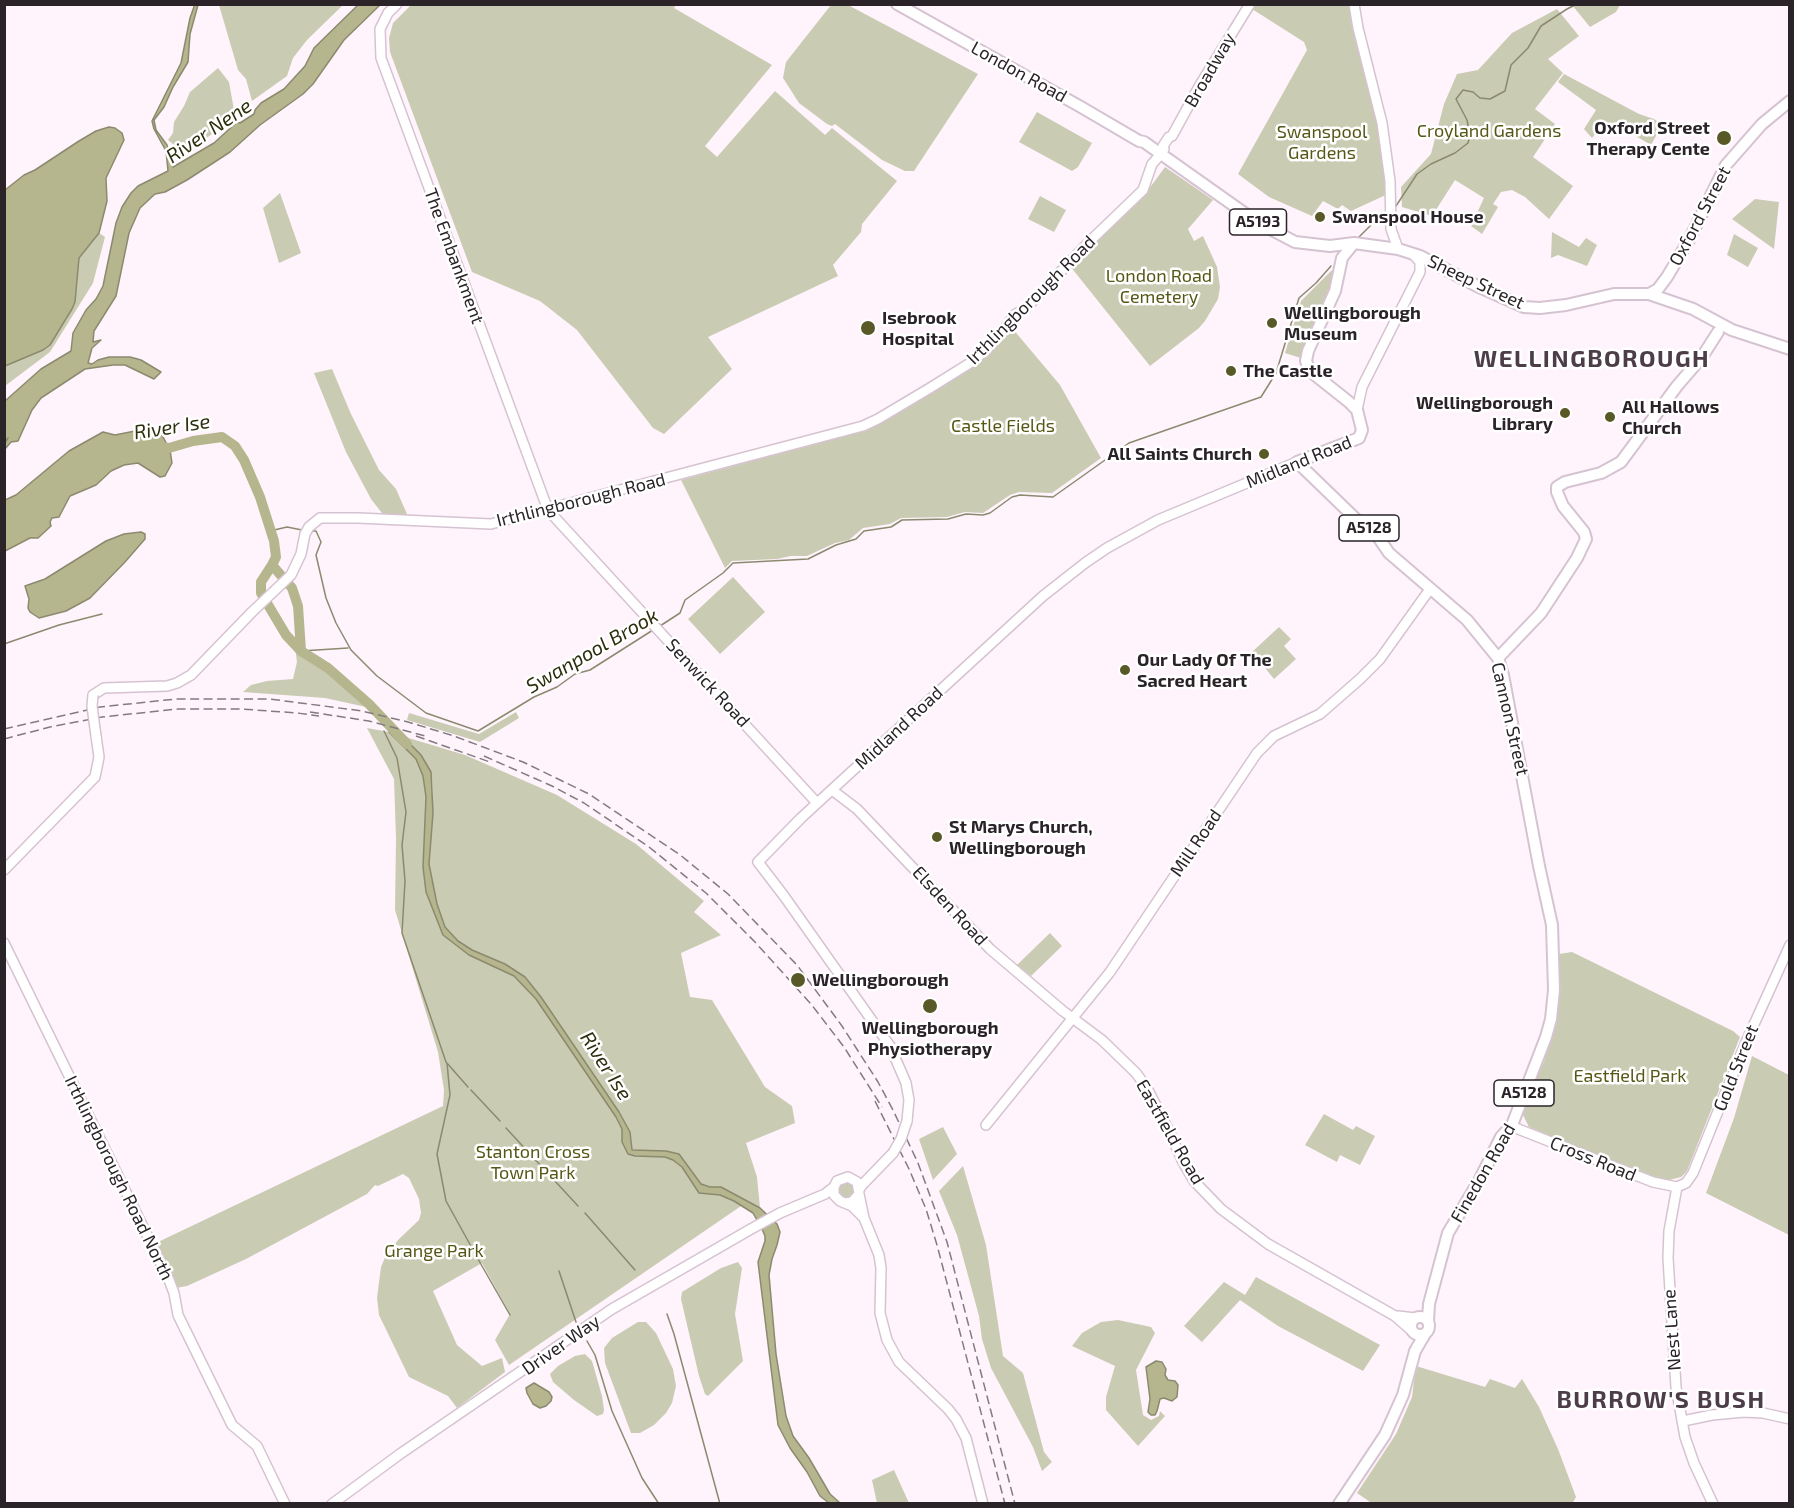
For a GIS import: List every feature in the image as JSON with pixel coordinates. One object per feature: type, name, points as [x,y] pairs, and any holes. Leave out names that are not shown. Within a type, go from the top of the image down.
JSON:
[{"type":"main road","name":"The Embankment","points":[[397,4],[388,13],[380,29],[381,58],[548,510]]},
{"type":"main road","name":"London Road","points":[[897,4],[1139,141],[1150,145],[1221,198],[1277,234],[1295,242],[1330,246],[1354,243],[1380,245],[1413,254]]},
{"type":"main road","name":"Broadway","points":[[1159,153],[1172,136],[1200,85],[1250,4]]},
{"type":"main road","points":[[1354,4],[1384,131],[1388,156],[1391,229],[1398,249]]},
{"type":"main road","name":"Oxford Street","points":[[1649,294],[1663,283],[1689,240],[1726,165],[1762,124],[1790,101]]},
{"type":"main road","name":"Irthlingborough Road","points":[[4,870],[95,777],[99,757],[92,705],[93,695],[104,688],[167,686],[185,680],[291,575],[301,554],[309,526],[320,518],[491,524],[863,426],[963,368],[987,349],[1005,330],[1014,315],[1025,309],[1089,241],[1143,190],[1152,164],[1159,153]]},
{"type":"main road","points":[[1380,245],[1386,241],[1391,229]]},
{"type":"main road","points":[[1354,243],[1342,258],[1335,291],[1308,351],[1306,361],[1315,375],[1357,410]]},
{"type":"main road","points":[[1330,246],[1342,258]]},
{"type":"main road","points":[[1357,410],[1362,387],[1420,272],[1420,262],[1413,254]]},
{"type":"main road","name":"Sheep Street","points":[[1413,254],[1524,307],[1566,305],[1601,296],[1649,294]]},
{"type":"main road","name":"Oxford Street","points":[[1663,283],[1663,291],[1668,299]]},
{"type":"main road","points":[[1649,294],[1683,305],[1732,330],[1790,349]]},
{"type":"main road","points":[[1712,320],[1718,332]]},
{"type":"main road","points":[[1498,658],[1540,613],[1577,558],[1586,539],[1584,532],[1563,506],[1557,492],[1559,485],[1601,473],[1621,462],[1677,386],[1702,357],[1718,332],[1725,329],[1732,330]]},
{"type":"main road","points":[[1337,393],[1351,393],[1362,387]]},
{"type":"main road","name":"Midland Road","points":[[859,1192],[893,1153],[901,1139],[907,1121],[909,1100],[906,1083],[890,1046],[758,862],[818,803],[1043,596],[1085,563],[1158,520],[1354,440],[1361,434],[1362,425],[1357,410]]},
{"type":"main road","name":"A5128","points":[[1297,462],[1359,522],[1374,531],[1389,553],[1434,592]]},
{"type":"main road","points":[[562,525],[566,507],[573,501]]},
{"type":"main road","name":"Senwick Road","points":[[548,510],[818,803]]},
{"type":"main road","name":"Cannon Street","points":[[1434,592],[1467,620],[1498,658],[1539,866]]},
{"type":"main road","name":"Mill Road","points":[[986,1125],[1110,972],[1257,753],[1274,736],[1320,714],[1360,679],[1380,659],[1434,592]]},
{"type":"main road","name":"Elsden Road","points":[[832,790],[857,809],[990,949],[1071,1018]]},
{"type":"main road","name":"Finedon Road","points":[[1420,1319],[1429,1304],[1448,1233],[1480,1179],[1501,1137],[1512,1125],[1551,1019],[1554,990],[1552,925],[1539,866]]},
{"type":"main road","name":"Irthlingborough Road North","points":[[4,943],[169,1280],[178,1315],[232,1425],[257,1446],[285,1503]]},
{"type":"main road","name":"Gold Street","points":[[1677,1186],[1686,1183],[1694,1173],[1745,1046],[1790,945]]},
{"type":"main road","name":"Eastfield Road","points":[[1071,1018],[1117,1053],[1136,1073],[1147,1088],[1194,1181],[1222,1210],[1268,1244],[1395,1316],[1412,1331]]},
{"type":"main road","name":"Cross Road","points":[[1512,1125],[1653,1182],[1677,1186]]},
{"type":"main road","points":[[864,1218],[852,1206],[842,1202],[834,1195],[834,1187],[840,1179],[873,1174]]},
{"type":"main road","points":[[851,1178],[857,1182],[864,1218],[879,1254],[880,1313],[887,1340],[899,1362],[956,1419],[966,1438],[983,1503]]},
{"type":"main road","name":"Nest Lane","points":[[1677,1186],[1669,1231],[1668,1258],[1674,1361],[1685,1437],[1694,1463],[1713,1503]]},
{"type":"main road","name":"Driver Way","points":[[332,1503],[612,1309],[780,1213],[825,1194],[834,1187]]},
{"type":"main road","points":[[842,1202],[852,1202],[859,1192]]},
{"type":"main road","name":"Driver Way","points":[[801,1205],[816,1202],[842,1202]]},
{"type":"main road","name":"Eastfield Road","points":[[1395,1316],[1420,1319]]},
{"type":"main road","points":[[1338,1503],[1385,1435],[1403,1395],[1415,1351],[1430,1328],[1420,1319],[1411,1325],[1415,1351]]},
{"type":"main road","points":[[1412,1331],[1417,1335],[1425,1334]]},
{"type":"main road","points":[[1683,1421],[1712,1414],[1744,1412],[1763,1413],[1790,1419]]},
{"type":"green space","points":[[219,5],[343,5],[307,40],[293,58],[287,76],[252,101],[246,79],[238,70]]},
{"type":"green space","points":[[411,5],[676,5],[674,8],[772,65],[705,146],[717,157],[775,91],[825,135],[832,128],[897,181],[862,224],[861,232],[833,265],[838,276],[708,337],[732,369],[664,434],[653,428],[577,330],[540,301],[472,272],[390,52],[389,38],[393,23]]},
{"type":"green space","points":[[831,5],[848,5],[978,74],[914,171],[905,171],[882,160],[835,124],[832,126],[827,124],[799,103],[783,78],[786,62]]},
{"type":"green space","name":"Swanspool Gardens","points":[[1254,5],[1350,5],[1352,27],[1377,122],[1388,194],[1351,211],[1342,205],[1338,209],[1323,201],[1312,216],[1269,197],[1238,174],[1307,50],[1304,42],[1252,9]]},
{"type":"green space","points":[[1572,5],[1620,5],[1616,12],[1590,27]]},
{"type":"green space","name":"Croyland Gardens","points":[[1557,9],[1579,36],[1548,59],[1563,73],[1535,109],[1555,124],[1533,157],[1573,186],[1549,219],[1525,197],[1512,190],[1501,192],[1493,204],[1498,207],[1482,234],[1471,226],[1484,198],[1455,180],[1432,216],[1402,207],[1401,187],[1431,154],[1444,104],[1457,74],[1478,70],[1512,33]]},
{"type":"green space","points":[[218,68],[229,82],[234,110],[233,119],[191,149],[174,145],[168,140],[173,133],[174,122],[190,92]]},
{"type":"green space","name":"Croyland Gardens","points":[[1564,74],[1662,125],[1651,145],[1617,125],[1602,125],[1592,138],[1584,129],[1596,110],[1558,82]]},
{"type":"green space","points":[[1037,112],[1092,143],[1078,167],[1072,171],[1019,142]]},
{"type":"green space","name":"London Road Cemetery","points":[[1165,167],[1213,200],[1188,229],[1194,241],[1203,236],[1217,267],[1220,287],[1218,299],[1199,328],[1150,366],[1070,266],[1143,197]]},
{"type":"green space","points":[[280,193],[301,253],[279,263],[263,208]]},
{"type":"green space","points":[[1040,196],[1066,210],[1054,232],[1028,219]]},
{"type":"green space","points":[[1755,199],[1779,202],[1774,249],[1732,219]]},
{"type":"green space","points":[[1552,232],[1579,247],[1586,238],[1597,245],[1587,266],[1558,255],[1551,258]]},
{"type":"green space","points":[[99,233],[105,237],[93,283],[50,352],[5,386],[6,365],[50,345],[66,320],[75,302],[79,258]]},
{"type":"green space","points":[[1734,234],[1758,248],[1748,267],[1727,255]]},
{"type":"green space","points":[[1337,270],[1301,358],[1285,353],[1301,301],[1331,271]]},
{"type":"green space","name":"Castle Fields","points":[[1012,328],[1060,385],[1101,458],[1052,493],[1019,492],[1010,495],[983,513],[965,512],[947,517],[901,518],[890,524],[863,528],[849,540],[835,543],[807,556],[732,561],[725,568],[681,480],[868,430],[958,376]]},
{"type":"green space","points":[[332,369],[379,470],[396,489],[407,514],[385,517],[371,499],[346,452],[314,373]]},
{"type":"green space","points":[[733,577],[765,612],[720,654],[688,619]]},
{"type":"green space","points":[[1279,627],[1291,639],[1284,646],[1296,659],[1274,679],[1252,652]]},
{"type":"green space","points":[[295,647],[300,647],[313,656],[320,657],[334,668],[340,679],[345,678],[380,710],[325,698],[243,692],[251,685],[293,679],[297,662]]},
{"type":"green space","points":[[516,712],[519,718],[480,742],[407,720],[409,713],[479,734]]},
{"type":"green space","points":[[367,728],[389,732],[401,738],[419,758],[430,783],[427,863],[431,877],[429,864],[433,813],[432,779],[424,759],[402,736],[465,755],[557,795],[636,844],[704,901],[694,912],[721,935],[681,953],[690,997],[712,1000],[765,1087],[792,1106],[795,1123],[746,1143],[757,1177],[760,1208],[721,1187],[701,1184],[679,1154],[666,1151],[632,1150],[630,1132],[619,1112],[538,993],[505,964],[472,950],[458,941],[445,927],[438,907],[442,929],[458,945],[499,964],[538,994],[627,1130],[631,1154],[677,1158],[700,1189],[724,1193],[744,1204],[509,1365],[495,1340],[510,1314],[482,1263],[433,1291],[457,1345],[482,1366],[502,1358],[505,1372],[457,1408],[448,1396],[409,1377],[379,1315],[377,1298],[381,1267],[387,1253],[419,1220],[421,1213],[419,1199],[409,1178],[403,1174],[378,1186],[375,1185],[367,1194],[246,1259],[187,1286],[176,1288],[156,1243],[443,1106],[444,1090],[438,1052],[395,910],[394,779]]},
{"type":"green space","points":[[1050,933],[1062,946],[1031,976],[1017,965]]},
{"type":"green space","name":"Eastfield Park","points":[[1572,952],[1733,1031],[1740,1037],[1687,1171],[1681,1177],[1662,1182],[1529,1127],[1523,1115],[1527,1095],[1544,1062],[1558,1009],[1559,954]]},
{"type":"green space","points":[[1752,1056],[1789,1075],[1789,1235],[1706,1193],[1734,1118]]},
{"type":"green space","points":[[1324,1114],[1353,1130],[1356,1126],[1375,1136],[1360,1165],[1340,1155],[1337,1162],[1305,1145]]},
{"type":"green space","points":[[943,1127],[957,1154],[933,1180],[919,1139]]},
{"type":"green space","points":[[963,1166],[986,1245],[1003,1356],[1023,1373],[1044,1452],[1052,1462],[1042,1471],[1033,1447],[991,1368],[957,1235],[939,1191]]},
{"type":"green space","points":[[846,1181],[852,1184],[855,1190],[852,1196],[846,1199],[840,1196],[837,1190],[840,1184]]},
{"type":"green space","points":[[738,1262],[742,1268],[735,1314],[743,1361],[708,1396],[705,1394],[699,1376],[681,1299],[682,1292],[721,1268]]},
{"type":"green space","points":[[1256,1277],[1380,1345],[1363,1371],[1278,1326],[1240,1300],[1202,1342],[1184,1326],[1224,1282],[1245,1295]]},
{"type":"green space","points":[[1118,1320],[1151,1327],[1155,1333],[1136,1370],[1143,1415],[1151,1420],[1159,1416],[1160,1411],[1165,1416],[1138,1446],[1106,1410],[1106,1397],[1115,1366],[1072,1346],[1082,1333],[1101,1322]]},
{"type":"green space","points":[[638,1322],[646,1322],[656,1333],[673,1369],[676,1386],[672,1403],[666,1413],[654,1425],[640,1433],[631,1433],[605,1363],[604,1348],[612,1338]]},
{"type":"green space","points":[[585,1354],[592,1361],[602,1396],[603,1414],[597,1416],[553,1382],[550,1374],[558,1366],[575,1356]]},
{"type":"green space","points":[[1416,1366],[1485,1387],[1490,1379],[1515,1388],[1522,1379],[1539,1407],[1558,1449],[1576,1497],[1572,1504],[1373,1504],[1357,1493],[1396,1434],[1412,1397]]},
{"type":"green space","points":[[894,1470],[909,1503],[877,1503],[872,1480]]},
{"type":"shaded area","points":[[195,4],[198,5],[190,34],[188,62],[164,107],[154,120],[156,130],[167,145],[173,167],[214,143],[237,122],[240,123],[254,114],[261,103],[284,89],[305,66],[314,48],[358,5],[380,5],[344,40],[313,84],[303,94],[260,125],[230,152],[187,180],[165,192],[155,194],[140,208],[129,233],[116,296],[94,331],[93,342],[101,340],[92,348],[88,363],[92,364],[109,357],[130,357],[141,360],[161,372],[154,379],[125,365],[85,369],[41,398],[32,410],[18,441],[11,442],[5,449],[8,438],[5,440],[5,401],[41,369],[71,351],[73,333],[103,286],[116,223],[122,207],[138,186],[168,171],[166,151],[154,129],[152,121],[181,63]]},
{"type":"shaded area","points":[[109,127],[122,133],[124,140],[106,178],[107,201],[99,233],[79,258],[75,302],[72,309],[50,345],[5,366],[5,190],[24,175],[79,141],[96,131]]},
{"type":"shaded area","points":[[151,425],[162,435],[170,450],[172,463],[165,476],[160,477],[138,463],[124,465],[111,471],[96,485],[70,496],[59,517],[52,518],[51,526],[38,538],[30,538],[5,551],[5,500],[16,495],[69,451],[103,432],[115,435]]},
{"type":"shaded area","points":[[141,532],[145,534],[145,539],[90,598],[66,611],[39,618],[30,612],[25,586],[45,579],[106,541],[124,534]]},
{"type":"shaded area","points":[[389,732],[402,736],[421,755],[431,772],[433,813],[429,864],[437,904],[445,927],[458,941],[472,950],[505,964],[525,977],[619,1112],[630,1132],[632,1150],[666,1151],[679,1154],[701,1184],[721,1187],[760,1208],[777,1224],[780,1232],[769,1275],[776,1354],[786,1416],[793,1436],[830,1494],[840,1503],[829,1503],[820,1496],[778,1425],[758,1262],[765,1236],[753,1213],[720,1195],[699,1193],[682,1167],[673,1160],[665,1157],[628,1154],[622,1142],[622,1129],[616,1117],[536,999],[514,976],[469,955],[443,935],[426,892],[423,867],[426,797],[423,776],[416,759]]},
{"type":"shaded area","points":[[1156,1361],[1162,1362],[1168,1380],[1175,1381],[1178,1385],[1177,1397],[1172,1401],[1160,1399],[1155,1415],[1151,1415],[1148,1412],[1150,1399],[1146,1367]]},
{"type":"shaded area","points":[[534,1383],[549,1392],[552,1397],[546,1406],[540,1408],[533,1404],[527,1393],[526,1388]]},
{"type":"waterway","points":[[1396,206],[1417,174],[1468,143],[1470,135],[1467,120],[1456,99],[1463,90],[1473,92],[1480,98],[1490,99],[1505,91],[1511,65],[1528,48],[1541,26],[1577,4]]},
{"type":"waterway","points":[[1359,237],[1387,212]]},
{"type":"waterway","name":"Swanpool Brook","points":[[660,626],[680,613],[685,600],[723,573],[733,563],[808,559],[836,545],[856,539],[864,531],[891,527],[902,520],[948,519],[966,514],[983,515],[990,513],[1012,497],[1020,495],[1053,497],[1129,443],[1261,397],[1276,373],[1299,298],[1331,266]]},
{"type":"waterway","name":"River Ise","points":[[154,446],[169,448],[193,441],[222,437],[235,446],[244,460],[260,497],[274,541],[276,557],[272,565],[292,588],[298,606],[301,651],[328,668],[369,704],[407,744]]},
{"type":"waterway","name":"Swanpool Brook","points":[[270,531],[287,527],[302,530]]},
{"type":"waterway","name":"Swanpool Brook","points":[[312,531],[316,531],[321,542],[316,555],[326,598],[336,623],[351,650],[377,676],[426,713],[478,731],[534,697],[557,687],[575,674],[590,670],[653,630]]},
{"type":"waterway","name":"River Ise","points":[[272,565],[261,582],[261,593],[286,635],[301,651]]},
{"type":"waterway","points":[[4,644],[59,625],[102,614]]},
{"type":"waterway","points":[[301,651],[348,648]]},
{"type":"waterway","points":[[384,731],[397,758],[406,812],[402,845],[405,881],[402,933],[446,1062],[468,1087]]},
{"type":"waterway","points":[[447,1063],[450,1095],[437,1154],[446,1201],[472,1248]]},
{"type":"waterway","points":[[471,1090],[500,1121]]},
{"type":"waterway","points":[[506,1128],[578,1206]]},
{"type":"waterway","points":[[585,1213],[635,1270]]},
{"type":"waterway","points":[[474,1252],[510,1315]]},
{"type":"waterway","points":[[559,1271],[576,1322]]},
{"type":"waterway","points":[[667,1314],[720,1504]]},
{"type":"waterway","points":[[587,1341],[595,1355],[612,1411],[642,1478],[659,1504]]},
{"type":"railway","points":[[4,729],[100,707],[176,699],[270,699],[362,711],[454,736],[523,762],[589,794],[679,854],[728,894],[797,965],[842,1026],[893,1110],[918,1163],[947,1242],[1015,1504]]},
{"type":"railway","points":[[4,739],[102,717],[178,709],[241,709],[319,716]]},
{"type":"railway","points":[[310,712],[369,721],[425,736]]},
{"type":"railway","points":[[416,736],[490,762]]},
{"type":"railway","points":[[484,756],[584,803],[649,847],[706,893],[755,942],[811,1004],[844,1047],[882,1107]]},
{"type":"railway","points":[[875,1101],[926,1209],[1005,1504]]},
{"type":"place","name":"Oxford Street Therapy Cente","points":[[1724,138]]},
{"type":"place","name":"Swanspool House","points":[[1320,217]]},
{"type":"place","name":"Wellingborough Museum","points":[[1272,323]]},
{"type":"place","name":"Isebrook Hospital","points":[[868,328]]},
{"type":"place","name":"The Castle","points":[[1231,371]]},
{"type":"place","name":"Wellingborough Library","points":[[1565,413]]},
{"type":"place","name":"All Hallows Church","points":[[1610,417]]},
{"type":"place","name":"All Saints Church","points":[[1264,454]]},
{"type":"place","name":"Our Lady Of The Sacred Heart","points":[[1125,670]]},
{"type":"place","name":"St Marys Church, Wellingborough","points":[[937,837]]},
{"type":"place","name":"Wellingborough","points":[[798,980]]},
{"type":"place","name":"Wellingborough Physiotherapy","points":[[930,1006]]},
{"type":"district","name":"WELLINGBOROUGH","points":[[1592,359]]},
{"type":"district","name":"BURROW'S BUSH","points":[[1661,1400]]},
{"type":"water label","name":"River Nene","points":[[209,131]]},
{"type":"park label","name":"Stanton Cross Town Park","points":[[533,1162]]},
{"type":"park label","name":"Grange Park","points":[[434,1251]]}]
